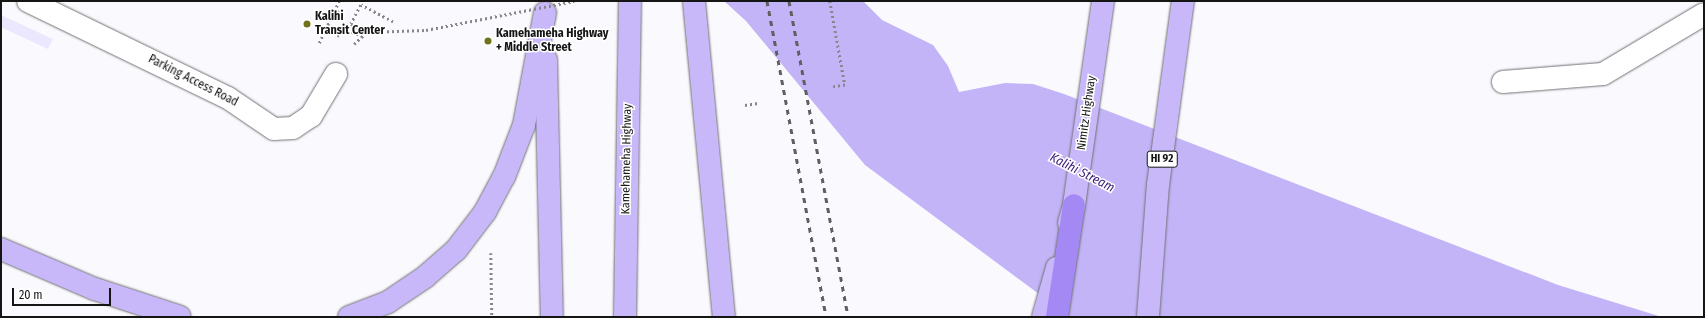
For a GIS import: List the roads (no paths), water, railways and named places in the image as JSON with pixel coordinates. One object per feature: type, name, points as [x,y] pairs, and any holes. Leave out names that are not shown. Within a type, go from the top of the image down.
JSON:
[{"type":"highway","points":[[1057,317],[1074,205]]},
{"type":"main road","name":"Kamehameha Highway","points":[[625,317],[630,1]]},
{"type":"main road","points":[[694,1],[724,317]]},
{"type":"main road","name":"Nimitz Highway","points":[[1043,317],[1074,205],[1103,1]]},
{"type":"main road","name":"HI 92","points":[[1148,317],[1158,185],[1183,1]]},
{"type":"main road","points":[[349,317],[388,302],[425,277],[456,250],[486,212],[504,177],[524,125],[545,7]]},
{"type":"main road","points":[[545,7],[552,317]]},
{"type":"main road","points":[[1,249],[95,289],[180,317]]},
{"type":"lane","name":"Parking Access Road","points":[[28,1],[228,98],[274,129],[293,128],[311,116],[336,74]]},
{"type":"lane","points":[[1504,82],[1603,74],[1704,14]]},
{"type":"water","name":"Kalihi Stream","points":[[724,1],[863,1],[882,20],[933,45],[948,66],[959,92],[1005,83],[1033,84],[1064,94],[1558,285],[1662,317],[1070,317],[865,165],[746,21]]},
{"type":"railway","points":[[767,1],[826,317]]},
{"type":"railway","points":[[789,1],[848,317]]},
{"type":"place","name":"Kalihi Transit Center","points":[[307,24]]},
{"type":"place","name":"Kamehameha Highway + Middle Street","points":[[488,41]]}]
